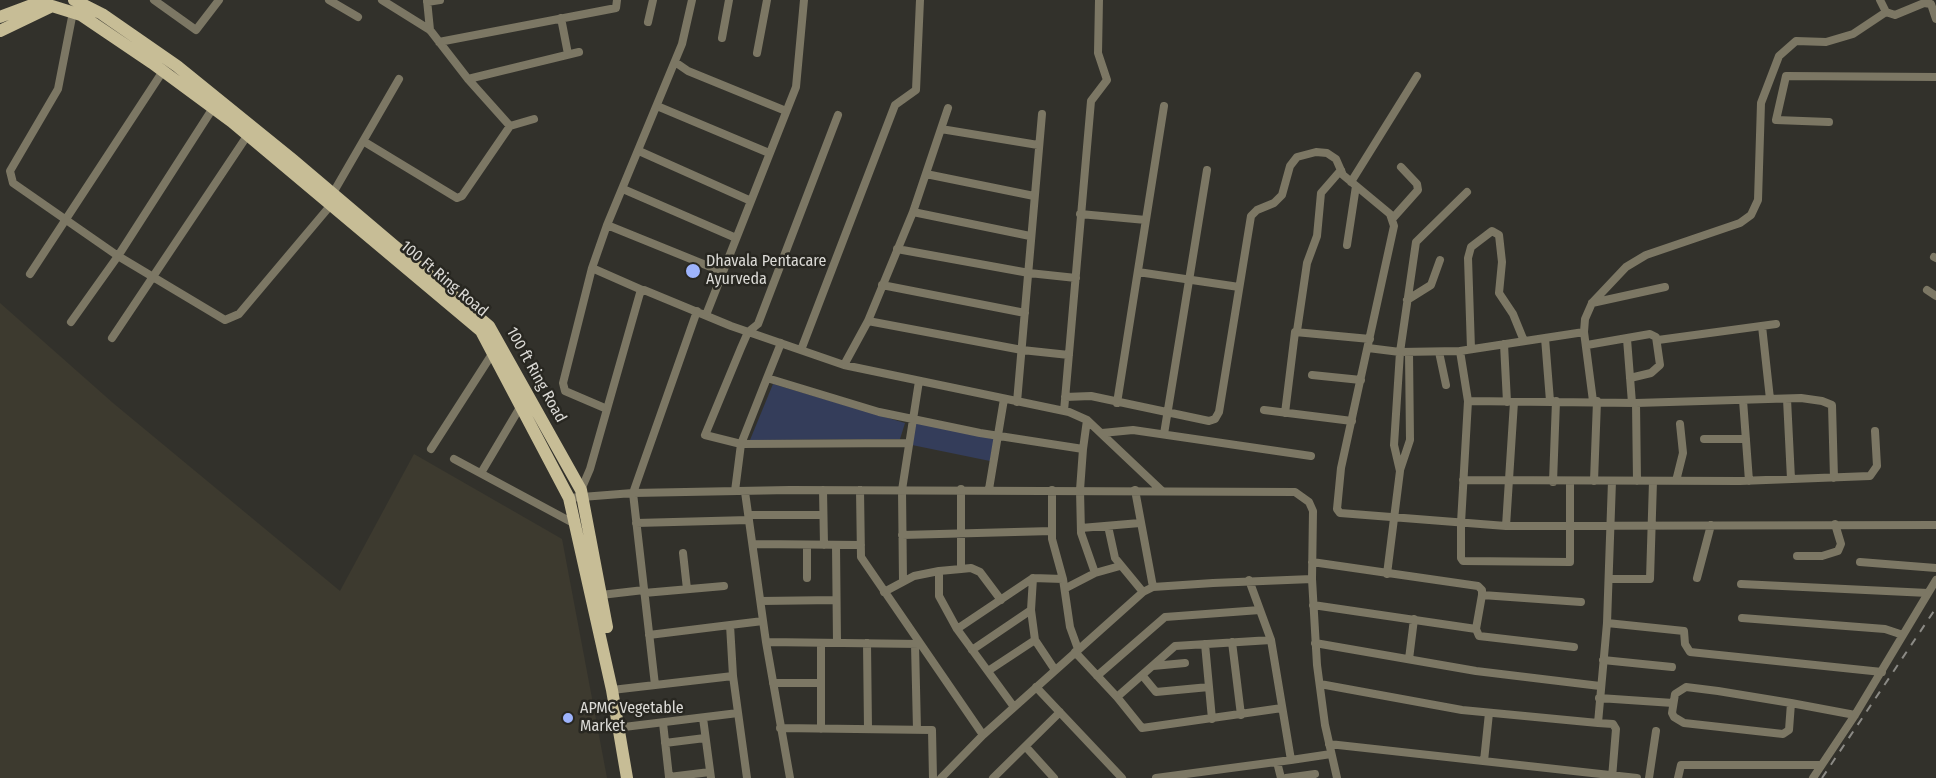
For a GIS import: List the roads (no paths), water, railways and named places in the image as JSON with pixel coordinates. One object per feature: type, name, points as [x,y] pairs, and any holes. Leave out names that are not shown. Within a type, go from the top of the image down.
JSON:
[{"type":"main road","name":"100 Ft Ring Road","points":[[52,2],[73,6],[213,108],[332,200],[481,331],[577,494],[576,524],[615,690],[630,778]]},
{"type":"main road","points":[[0,17],[52,2]]},
{"type":"main road","points":[[0,31],[52,2]]},
{"type":"main road","name":"100 ft Ring Road","points":[[73,6],[102,14],[177,66],[332,200],[489,326],[577,494],[601,595],[615,690],[624,727],[630,778]]},
{"type":"street","points":[[154,0],[196,30],[219,0]]},
{"type":"street","points":[[329,0],[358,17]]},
{"type":"street","points":[[385,2],[401,0]]},
{"type":"street","points":[[430,30],[427,1],[440,0]]},
{"type":"street","points":[[439,42],[616,8],[617,0]]},
{"type":"street","points":[[648,22],[653,0]]},
{"type":"street","points":[[607,409],[565,391],[562,386],[592,268],[607,225],[685,36],[692,0]]},
{"type":"street","points":[[722,38],[729,0]]},
{"type":"street","points":[[758,53],[767,0]]},
{"type":"street","points":[[656,685],[633,493],[701,313],[723,272],[796,87],[804,0]]},
{"type":"street","points":[[801,350],[895,105],[916,90],[920,0]]},
{"type":"street","points":[[1064,411],[1091,101],[1107,80],[1098,52],[1099,0]]},
{"type":"street","points":[[1880,0],[1886,12],[1894,15],[1928,3],[1933,6],[1936,19]]},
{"type":"street","points":[[385,2],[430,30],[468,79],[510,126]]},
{"type":"street","points":[[73,6],[58,89],[9,176],[13,183],[118,256],[222,319],[233,318],[332,200],[399,79]]},
{"type":"street","points":[[1594,482],[1595,401],[1584,332],[1592,303],[1626,267],[1646,255],[1740,223],[1751,215],[1758,200],[1761,103],[1779,56],[1796,41],[1826,42],[1853,34],[1886,12]]},
{"type":"street","points":[[561,18],[568,54]]},
{"type":"street","points":[[468,79],[579,52]]},
{"type":"street","points":[[675,62],[688,71],[786,111]]},
{"type":"street","points":[[30,274],[164,71]]},
{"type":"street","points":[[1347,245],[1353,184],[1417,76]]},
{"type":"street","points":[[1829,122],[1776,120],[1786,76],[1936,77]]},
{"type":"street","points":[[657,106],[769,153]]},
{"type":"street","points":[[1117,403],[1164,106]]},
{"type":"street","points":[[71,322],[118,256],[213,108]]},
{"type":"street","points":[[844,365],[867,321],[913,212],[948,108]]},
{"type":"street","points":[[1017,402],[1042,114]]},
{"type":"street","points":[[838,115],[758,324],[748,332],[705,435],[741,444],[908,442]]},
{"type":"street","points":[[363,141],[457,198],[462,196],[510,126],[534,119]]},
{"type":"street","points":[[941,129],[1038,145]]},
{"type":"street","points":[[112,338],[247,136]]},
{"type":"street","points":[[639,151],[751,201]]},
{"type":"street","points":[[1065,398],[1091,396],[1209,421],[1217,416],[1251,216],[1278,200],[1284,190],[1292,162],[1307,154],[1327,153],[1336,159],[1341,170],[1353,184],[1390,214],[1394,226],[1341,468],[1338,512],[1506,526],[1936,525]]},
{"type":"street","points":[[1393,218],[1418,190],[1417,184],[1401,167]]},
{"type":"street","points":[[1164,434],[1207,170]]},
{"type":"street","points":[[1285,413],[1294,335],[1297,331],[1307,263],[1317,236],[1321,193],[1341,170]]},
{"type":"street","points":[[926,174],[1034,196]]},
{"type":"street","points":[[623,189],[736,238]]},
{"type":"street","points":[[1400,471],[1395,445],[1405,352],[1407,300],[1416,242],[1467,192]]},
{"type":"street","points":[[913,212],[1030,236]]},
{"type":"street","points":[[1080,214],[1146,220]]},
{"type":"street","points":[[607,225],[723,272]]},
{"type":"street","points":[[1471,349],[1468,258],[1471,247],[1492,231],[1499,235],[1502,262],[1499,293],[1516,320],[1524,341]]},
{"type":"street","points":[[897,249],[1029,273],[1076,278]]},
{"type":"street","points":[[1407,300],[1431,285],[1440,260]]},
{"type":"street","points":[[592,268],[748,332],[844,365],[1064,411],[1087,420],[1162,491]]},
{"type":"street","points":[[1138,272],[1239,287]]},
{"type":"street","points":[[882,285],[1025,313]]},
{"type":"street","points":[[1592,303],[1665,287]]},
{"type":"street","points":[[642,290],[607,409],[577,494],[989,489],[1295,492],[1302,495],[1313,510],[1312,605],[1320,684],[1336,778]]},
{"type":"street","points":[[1927,290],[1936,296]]},
{"type":"street","points":[[867,321],[1022,350],[1069,355]]},
{"type":"street","points":[[1658,340],[1776,324]]},
{"type":"street","points":[[1762,326],[1770,399]]},
{"type":"street","points":[[1297,331],[1405,352],[1460,351],[1584,332]]},
{"type":"street","points":[[1587,345],[1650,334],[1658,340],[1661,358],[1658,368],[1645,375],[1630,378]]},
{"type":"street","points":[[1545,338],[1553,401],[1553,482]]},
{"type":"street","points":[[1627,339],[1634,403],[1637,481]]},
{"type":"street","points":[[735,491],[741,444],[780,343]]},
{"type":"street","points":[[1504,344],[1511,402],[1506,526]]},
{"type":"street","points":[[431,449],[494,351]]},
{"type":"street","points":[[1460,351],[1468,401],[1461,523],[1461,558],[1463,561],[1570,562],[1570,482]]},
{"type":"street","points":[[1387,574],[1400,471],[1410,440],[1405,352]]},
{"type":"street","points":[[1439,352],[1446,385]]},
{"type":"street","points":[[1311,375],[1361,380]]},
{"type":"street","points":[[767,378],[879,412],[998,436],[1083,449]]},
{"type":"street","points":[[903,580],[902,490],[919,381]]},
{"type":"street","points":[[989,489],[1004,399]]},
{"type":"street","points":[[1468,401],[1634,403],[1770,399],[1822,401],[1832,405],[1834,478]]},
{"type":"street","points":[[1787,399],[1791,479]]},
{"type":"street","points":[[1743,400],[1749,481]]},
{"type":"street","points":[[481,473],[522,404]]},
{"type":"street","points":[[1264,410],[1352,422]]},
{"type":"street","points":[[1087,420],[1080,490],[1081,528],[1083,543],[1095,573]]},
{"type":"street","points":[[1676,481],[1683,453],[1680,424]]},
{"type":"street","points":[[1102,433],[1126,430],[1164,434],[1311,456]]},
{"type":"street","points":[[1463,480],[1749,481],[1874,474],[1877,466],[1875,431]]},
{"type":"street","points":[[1704,439],[1746,439]]},
{"type":"street","points":[[454,459],[576,524]]},
{"type":"street","points":[[1598,723],[1607,624],[1612,481]]},
{"type":"street","points":[[1609,579],[1650,579],[1653,481]]},
{"type":"street","points":[[961,489],[961,569]]},
{"type":"street","points":[[823,490],[824,545]]},
{"type":"street","points":[[860,490],[861,557],[918,644],[983,735]]},
{"type":"street","points":[[1052,490],[1052,531],[1065,584],[1070,627],[1077,650],[1142,728],[1282,708]]},
{"type":"street","points":[[1135,490],[1153,587]]},
{"type":"street","points":[[745,492],[766,642],[790,778]]},
{"type":"street","points":[[636,523],[824,515]]},
{"type":"street","points":[[1081,528],[1140,523]]},
{"type":"street","points":[[1697,578],[1711,525]]},
{"type":"street","points":[[1797,556],[1822,556],[1838,551],[1841,544],[1835,525]]},
{"type":"street","points":[[1108,526],[1115,558],[1143,592]]},
{"type":"street","points":[[902,535],[960,531],[1052,531]]},
{"type":"street","points":[[753,544],[861,546]]},
{"type":"street","points":[[807,545],[807,578]]},
{"type":"street","points":[[836,545],[837,643]]},
{"type":"street","points":[[683,553],[687,589]]},
{"type":"street","points":[[1312,562],[1478,586],[1482,590],[1476,628],[1479,636],[1574,647]]},
{"type":"street","points":[[1860,562],[1936,568]]},
{"type":"street","points":[[957,629],[1033,578],[1065,584],[1120,566]]},
{"type":"street","points":[[884,592],[903,580],[939,571],[971,568],[980,572],[1001,600]]},
{"type":"street","points":[[939,571],[939,596],[957,629],[1014,707]]},
{"type":"street","points":[[1033,578],[1031,610],[1035,640],[1054,670]]},
{"type":"street","points":[[941,778],[983,735],[1143,592],[1153,587],[1249,580],[1312,579]]},
{"type":"street","points":[[1249,580],[1270,640],[1291,760]]},
{"type":"street","points":[[1813,778],[1882,672],[1936,580]]},
{"type":"street","points":[[1742,584],[1928,593]]},
{"type":"street","points":[[601,595],[724,585]]},
{"type":"street","points":[[1482,595],[1581,602]]},
{"type":"street","points":[[760,601],[836,600]]},
{"type":"street","points":[[1312,605],[1476,628]]},
{"type":"street","points":[[972,650],[1031,610]]},
{"type":"street","points":[[1097,676],[1166,616],[1260,610]]},
{"type":"street","points":[[1742,618],[1885,629],[1904,635]]},
{"type":"street","points":[[1409,659],[1414,620]]},
{"type":"street","points":[[650,635],[763,621]]},
{"type":"street","points":[[1607,624],[1684,631],[1685,644],[1690,652],[1882,672]]},
{"type":"street","points":[[730,625],[733,676],[747,778]]},
{"type":"street","points":[[988,671],[1035,640]]},
{"type":"street","points":[[1117,697],[1175,646],[1270,640]]},
{"type":"street","points":[[766,642],[918,644]]},
{"type":"street","points":[[1232,642],[1241,715]]},
{"type":"street","points":[[821,643],[821,729]]},
{"type":"street","points":[[867,643],[868,729]]},
{"type":"street","points":[[1316,643],[1476,671],[1600,686]]},
{"type":"street","points":[[917,730],[918,644]]},
{"type":"street","points":[[1205,644],[1212,719]]},
{"type":"street","points":[[1603,660],[1672,667]]},
{"type":"street","points":[[1152,666],[1185,663]]},
{"type":"street","points":[[1142,675],[1156,692],[1209,687]]},
{"type":"street","points":[[615,690],[733,676]]},
{"type":"street","points":[[773,683],[821,683]]},
{"type":"street","points":[[1320,684],[1489,713],[1613,724],[1616,729],[1612,777]]},
{"type":"street","points":[[1036,687],[1122,778]]},
{"type":"street","points":[[1791,703],[1789,730],[1783,734],[1683,723],[1674,717],[1673,704],[1677,691],[1686,687],[1791,703],[1855,715]]},
{"type":"street","points":[[1599,698],[1673,704]]},
{"type":"street","points":[[993,778],[1060,712]]},
{"type":"street","points":[[624,727],[738,713]]},
{"type":"street","points":[[1484,761],[1489,713]]},
{"type":"street","points":[[663,723],[669,777],[711,775],[703,718]]},
{"type":"street","points":[[780,728],[933,731],[933,778]]},
{"type":"street","points":[[1649,778],[1656,731]]},
{"type":"street","points":[[665,743],[705,738]]},
{"type":"street","points":[[1329,744],[1637,778]]},
{"type":"street","points":[[1026,747],[1054,778]]},
{"type":"street","points":[[1156,778],[1214,774],[1331,754]]},
{"type":"street","points":[[1277,762],[1281,778]]},
{"type":"street","points":[[1678,778],[1681,765],[1821,765]]},
{"type":"street","points":[[1286,778],[1315,774]]},
{"type":"railway","points":[[1822,778],[1936,608]]},
{"type":"place","name":"Dhavala Pentacare Ayurveda","points":[[693,271]]},
{"type":"place","name":"APMC Vegetable Market","points":[[568,718]]}]
